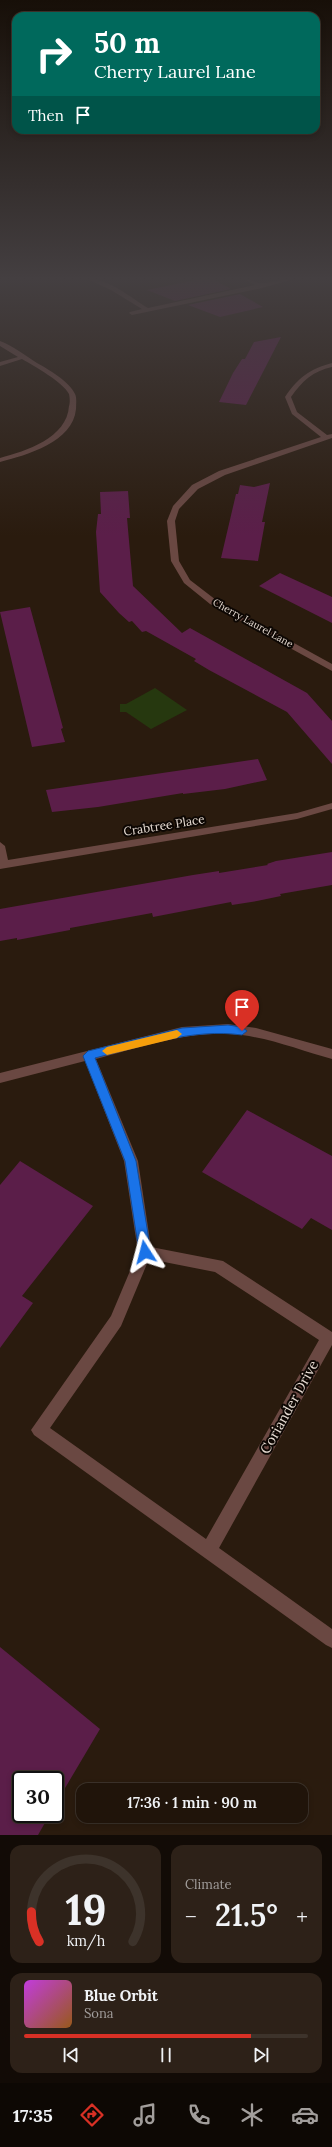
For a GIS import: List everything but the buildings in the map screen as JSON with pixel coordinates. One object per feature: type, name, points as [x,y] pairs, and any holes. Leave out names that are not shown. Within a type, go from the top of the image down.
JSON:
[{"type":"street","points":[[0,460],[38,447],[51,440],[68,425],[74,414],[72,393],[62,383],[34,365]]},
{"type":"street","points":[[329,436],[294,413],[288,397],[301,378],[310,372],[332,365]]},
{"type":"street","name":"Cherry Laurel Lane","points":[[329,436],[222,473],[195,488],[176,508],[171,521],[175,561],[187,581],[213,602],[331,665]]},
{"type":"street","name":"Crabtree Place","points":[[2,864],[297,816],[332,806]]},
{"type":"street","points":[[0,846],[2,864]]},
{"type":"street","points":[[0,1078],[182,1032],[228,1029],[256,1033],[332,1054]]},
{"type":"street","points":[[88,1056],[131,1161],[145,1252],[116,1321],[39,1430],[332,1639]]},
{"type":"street","name":"Coriander Drive","points":[[145,1252],[218,1266],[328,1338],[208,1551]]},
{"type":"green space","points":[[155,688],[187,710],[151,729],[126,712],[120,712],[120,704],[126,704]]},
{"type":"slow traffic","points":[[107,1051],[177,1034]]},
{"type":"route","points":[[145,1252],[131,1161],[88,1056],[182,1032],[228,1029],[242,1031]]}]
